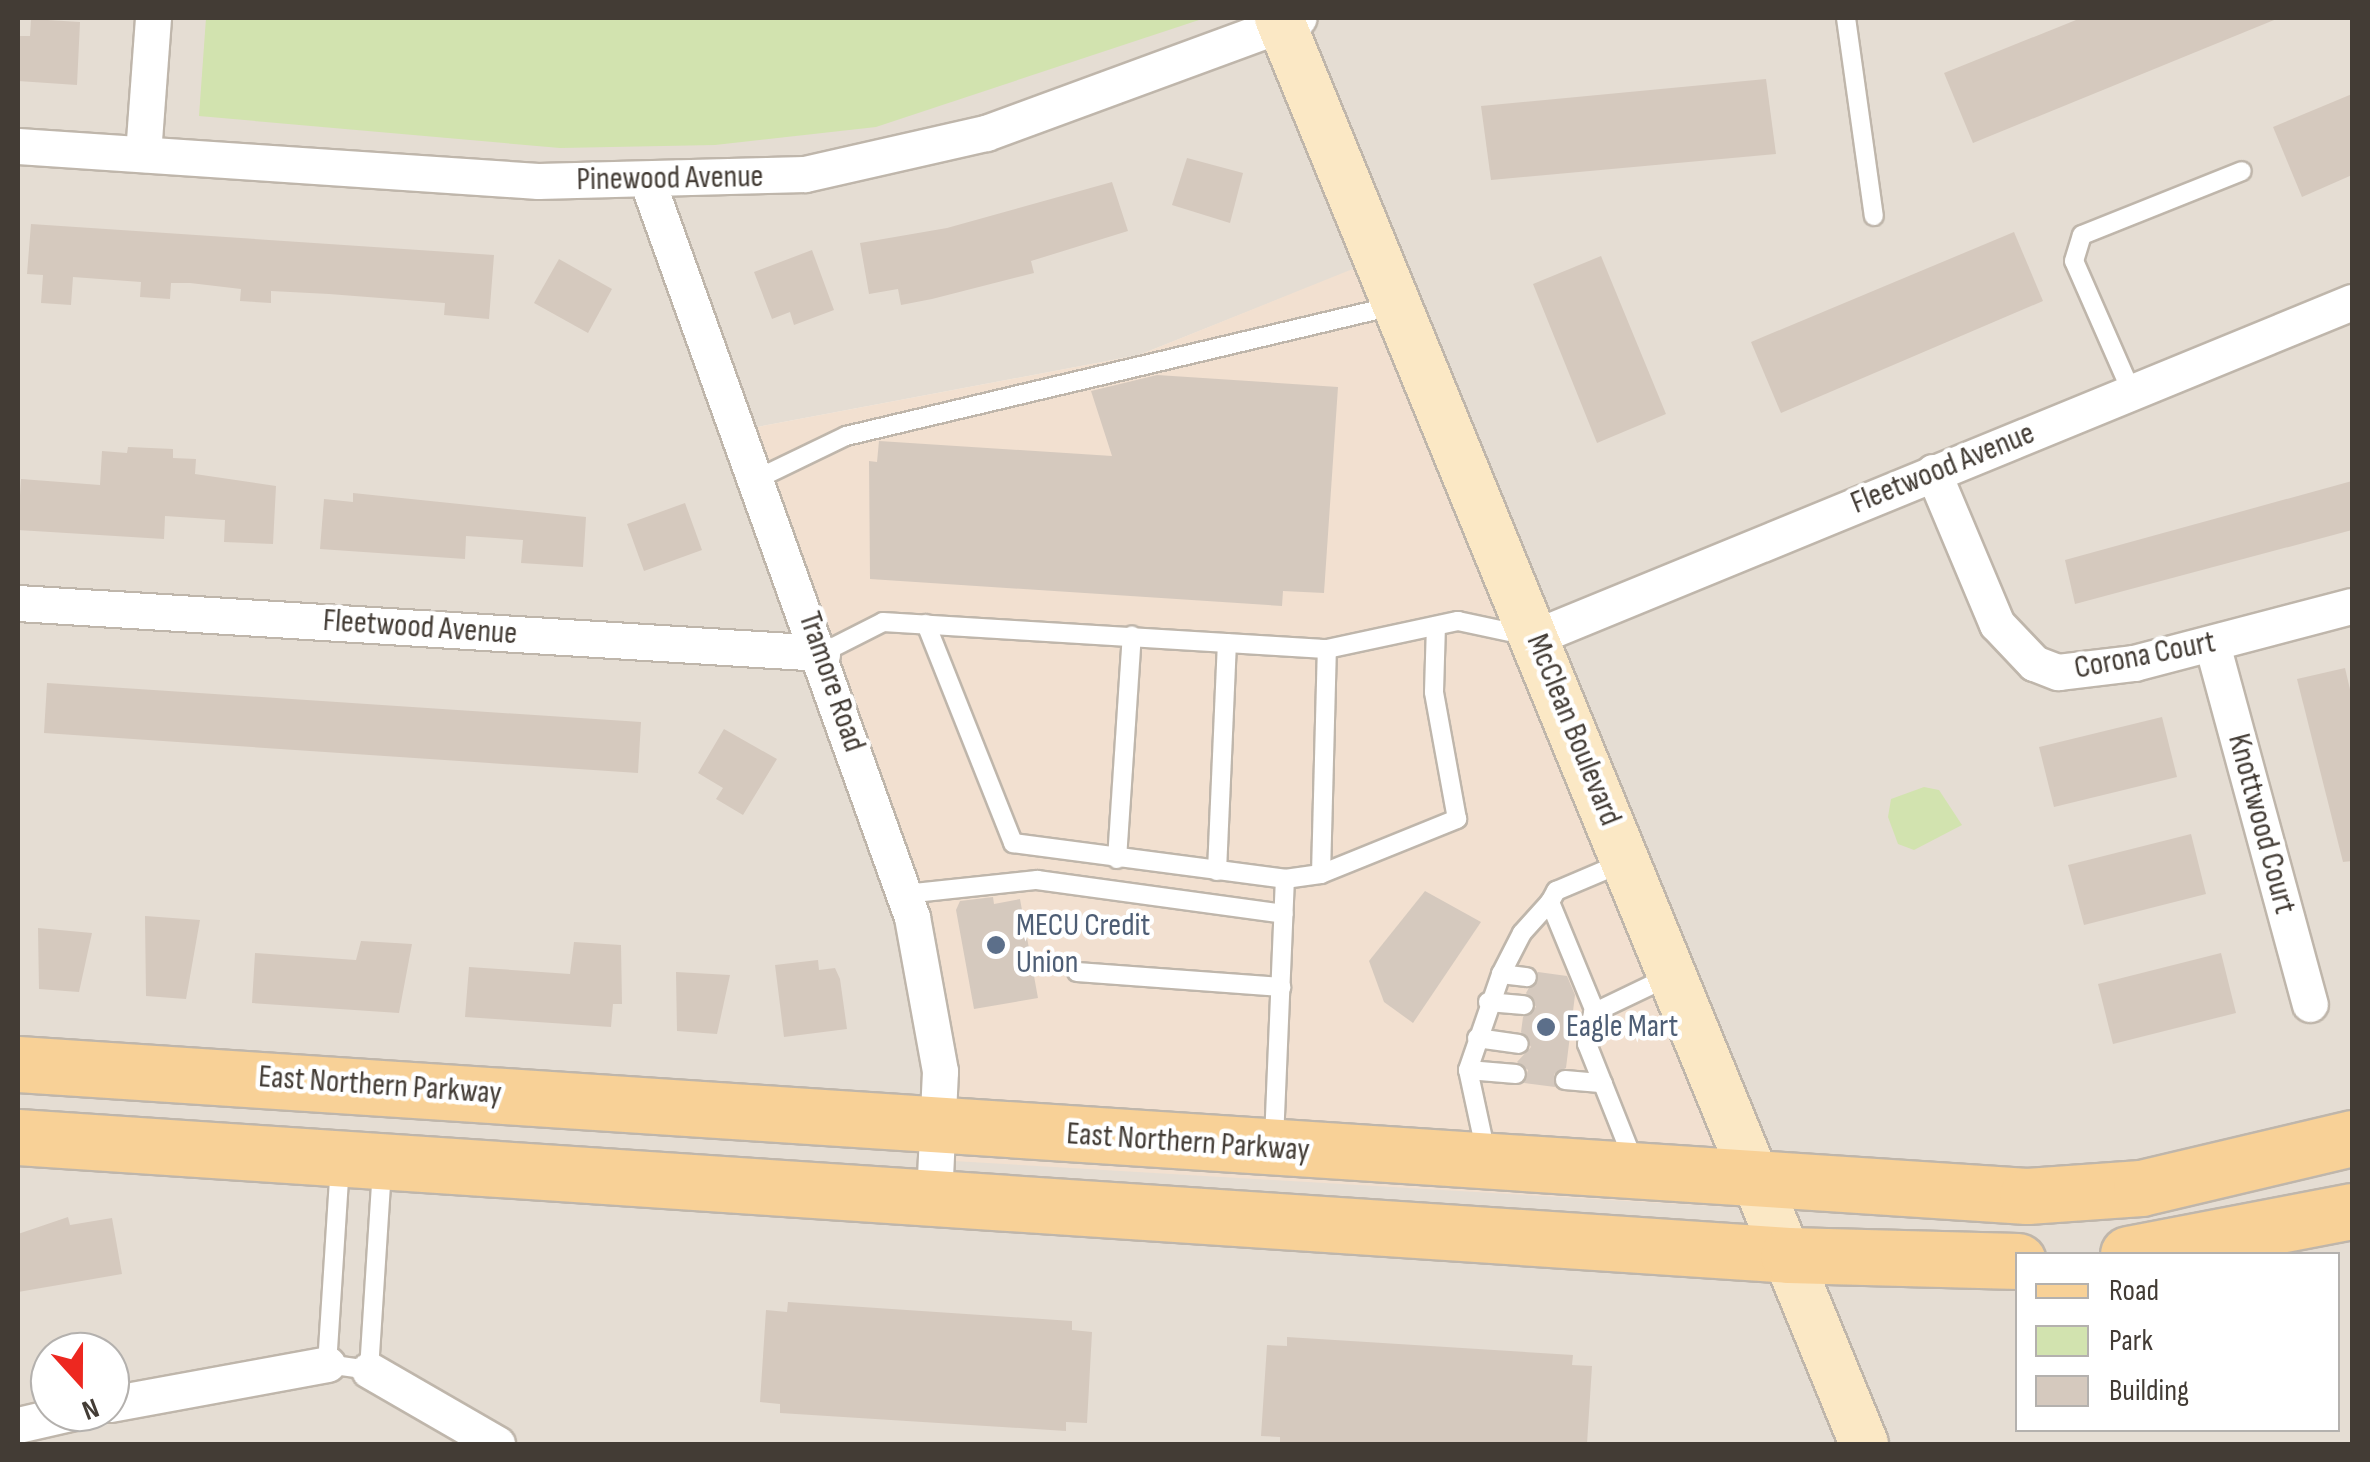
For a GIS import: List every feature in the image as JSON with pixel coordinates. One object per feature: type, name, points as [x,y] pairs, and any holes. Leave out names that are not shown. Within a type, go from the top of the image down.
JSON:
[{"type":"main road","name":"East Northern Parkway","points":[[18,1064],[1489,1164],[1756,1176],[1822,1188],[2027,1196],[2141,1188],[2352,1138]]},
{"type":"main road","points":[[18,1137],[1788,1254],[2015,1261]]},
{"type":"main road","points":[[2138,1252],[2352,1211]]},
{"type":"street","points":[[143,154],[153,18]]},
{"type":"street","name":"Pinewood Avenue","points":[[18,146],[648,184],[856,166],[986,133],[1286,19]]},
{"type":"street","name":"McClean Boulevard","points":[[1286,19],[1398,304],[1864,1444]]},
{"type":"street","name":"Tramore Road","points":[[648,184],[822,654],[905,894],[940,1070],[942,1124],[934,1196]]},
{"type":"street","name":"Fleetwood Avenue","points":[[1534,638],[2352,302]]},
{"type":"street","name":"Corona Court","points":[[1933,472],[1978,590],[1997,624],[2034,663],[2058,672],[2102,670],[2352,606]]},
{"type":"street","name":"Fleetwood Avenue","points":[[18,602],[822,654]]},
{"type":"street","name":"Knottwood Court","points":[[2212,644],[2310,1004]]},
{"type":"street","points":[[130,1400],[327,1364]]},
{"type":"street","points":[[369,1370],[497,1444]]},
{"type":"lane","points":[[1846,18],[1874,216]]},
{"type":"lane","points":[[2132,392],[2074,262],[2082,235],[2242,171]]},
{"type":"lane","points":[[758,478],[846,436],[1398,304]]},
{"type":"lane","points":[[822,654],[883,622],[1327,649],[1458,621],[1534,638]]},
{"type":"lane","points":[[926,624],[1013,844],[1285,879],[1321,874],[1456,819],[1434,692],[1436,626]]},
{"type":"lane","points":[[1117,859],[1132,636]]},
{"type":"lane","points":[[1217,871],[1226,643]]},
{"type":"lane","points":[[1321,874],[1327,649]]},
{"type":"lane","points":[[1489,1164],[1468,1070],[1488,1002],[1522,933],[1556,891],[1627,860]]},
{"type":"lane","points":[[1274,1150],[1285,879]]},
{"type":"lane","points":[[905,894],[1036,880],[1284,914]]},
{"type":"lane","points":[[1550,902],[1593,1011],[1590,1051],[1638,1172]]},
{"type":"lane","points":[[1077,972],[1281,987]]},
{"type":"lane","points":[[1502,974],[1528,977]]},
{"type":"lane","points":[[1573,1011],[1593,1011],[1674,975]]},
{"type":"lane","points":[[1488,1002],[1524,1005]]},
{"type":"lane","points":[[1477,1038],[1520,1044]]},
{"type":"lane","points":[[1568,1050],[1590,1051]]},
{"type":"lane","points":[[1468,1070],[1516,1074]]},
{"type":"lane","points":[[1565,1080],[1603,1083]]},
{"type":"lane","points":[[361,1160],[369,1370],[327,1364],[361,1160]]},
{"type":"shaded area","points":[[18,18],[2352,18],[2352,1444],[18,1444]],"holes":[[[1375,261],[906,908],[736,431],[1139,355]]]},
{"type":"shaded area","points":[[1375,260],[1761,1209],[936,1160],[906,908],[736,431],[1139,355]]},
{"type":"green space","points":[[206,18],[1205,18],[876,127],[715,145],[560,148],[199,116]]},
{"type":"green space","points":[[1924,787],[1939,790],[1962,825],[1914,850],[1898,844],[1888,817],[1891,799]]},
{"type":"building","points":[[2081,18],[2279,18],[1973,143],[1944,73]]},
{"type":"building","points":[[31,19],[80,22],[77,85],[18,81],[18,36],[30,36]]},
{"type":"building","points":[[1766,79],[1776,154],[1491,180],[1481,106]]},
{"type":"building","points":[[2352,94],[2352,175],[2302,197],[2273,127]]},
{"type":"building","points":[[1187,158],[1243,173],[1230,223],[1172,205]]},
{"type":"building","points":[[1112,182],[1128,231],[1031,261],[1034,273],[932,299],[901,305],[898,289],[869,294],[860,243],[947,228]]},
{"type":"building","points":[[31,224],[494,255],[489,319],[444,315],[445,303],[329,294],[271,291],[271,303],[240,301],[241,289],[190,283],[171,283],[170,299],[140,297],[141,282],[73,277],[71,305],[41,303],[43,275],[27,274]]},
{"type":"building","points":[[2014,232],[2043,301],[1781,413],[1751,342]]},
{"type":"building","points":[[812,250],[834,310],[794,325],[790,312],[772,319],[754,272]]},
{"type":"building","points":[[1601,256],[1666,414],[1597,443],[1533,284]]},
{"type":"building","points":[[559,259],[612,289],[588,333],[534,303]]},
{"type":"building","points":[[1157,375],[1338,387],[1324,593],[1283,591],[1282,606],[870,579],[869,461],[877,462],[879,441],[1112,456],[1091,391]]},
{"type":"building","points":[[128,447],[173,449],[173,458],[196,459],[195,474],[276,486],[273,544],[224,542],[225,520],[165,516],[164,539],[18,530],[21,479],[100,485],[102,451],[127,453]]},
{"type":"building","points":[[2352,481],[2352,530],[2075,604],[2065,560]]},
{"type":"building","points":[[353,493],[586,517],[583,567],[521,563],[523,540],[466,536],[465,559],[320,549],[324,499],[353,502]]},
{"type":"building","points":[[685,503],[702,550],[644,571],[627,524]]},
{"type":"building","points":[[2345,668],[2352,698],[2352,861],[2343,862],[2297,679]]},
{"type":"building","points":[[47,683],[641,722],[638,773],[44,733]]},
{"type":"building","points":[[2162,717],[2177,777],[2054,807],[2039,747]]},
{"type":"building","points":[[724,729],[777,759],[743,815],[716,799],[723,788],[698,773]]},
{"type":"building","points":[[2191,834],[2206,894],[2084,925],[2068,865]]},
{"type":"building","points":[[1425,891],[1481,922],[1413,1023],[1384,1002],[1369,961]]},
{"type":"building","name":"MECU Credit Union","points":[[993,897],[994,904],[1020,899],[1038,998],[974,1009],[956,910],[960,901]]},
{"type":"building","points":[[145,916],[200,920],[186,999],[146,996]]},
{"type":"building","points":[[38,928],[92,933],[79,992],[39,989]]},
{"type":"building","points":[[361,941],[412,944],[399,1013],[252,1003],[255,953],[356,960]]},
{"type":"building","points":[[574,942],[621,945],[622,1004],[613,1004],[611,1027],[465,1017],[469,967],[570,974]]},
{"type":"building","points":[[2221,953],[2236,1013],[2113,1044],[2098,984]]},
{"type":"building","points":[[818,960],[819,970],[835,968],[840,979],[847,1029],[784,1037],[775,965]]},
{"type":"building","points":[[676,972],[730,975],[717,1034],[677,1031]]},
{"type":"building","name":"Eagle Mart","points":[[1538,972],[1567,976],[1575,995],[1566,1068],[1554,1074],[1555,1087],[1524,1083],[1528,1070],[1517,1062],[1531,1047],[1521,1032],[1523,1017],[1536,1007],[1526,993]]},
{"type":"building","points":[[68,1217],[70,1225],[112,1218],[122,1274],[18,1292],[18,1234]]},
{"type":"building","points":[[788,1302],[1072,1321],[1072,1330],[1092,1332],[1087,1423],[1066,1422],[1066,1431],[780,1413],[780,1404],[760,1402],[766,1310],[787,1312]]},
{"type":"building","points":[[1287,1337],[1573,1355],[1572,1365],[1592,1366],[1587,1444],[1280,1444],[1280,1437],[1261,1436],[1267,1345],[1287,1346]]},
{"type":"place","name":"MECU Credit Union","points":[[996,945]]},
{"type":"place","name":"Eagle Mart","points":[[1546,1027]]}]
